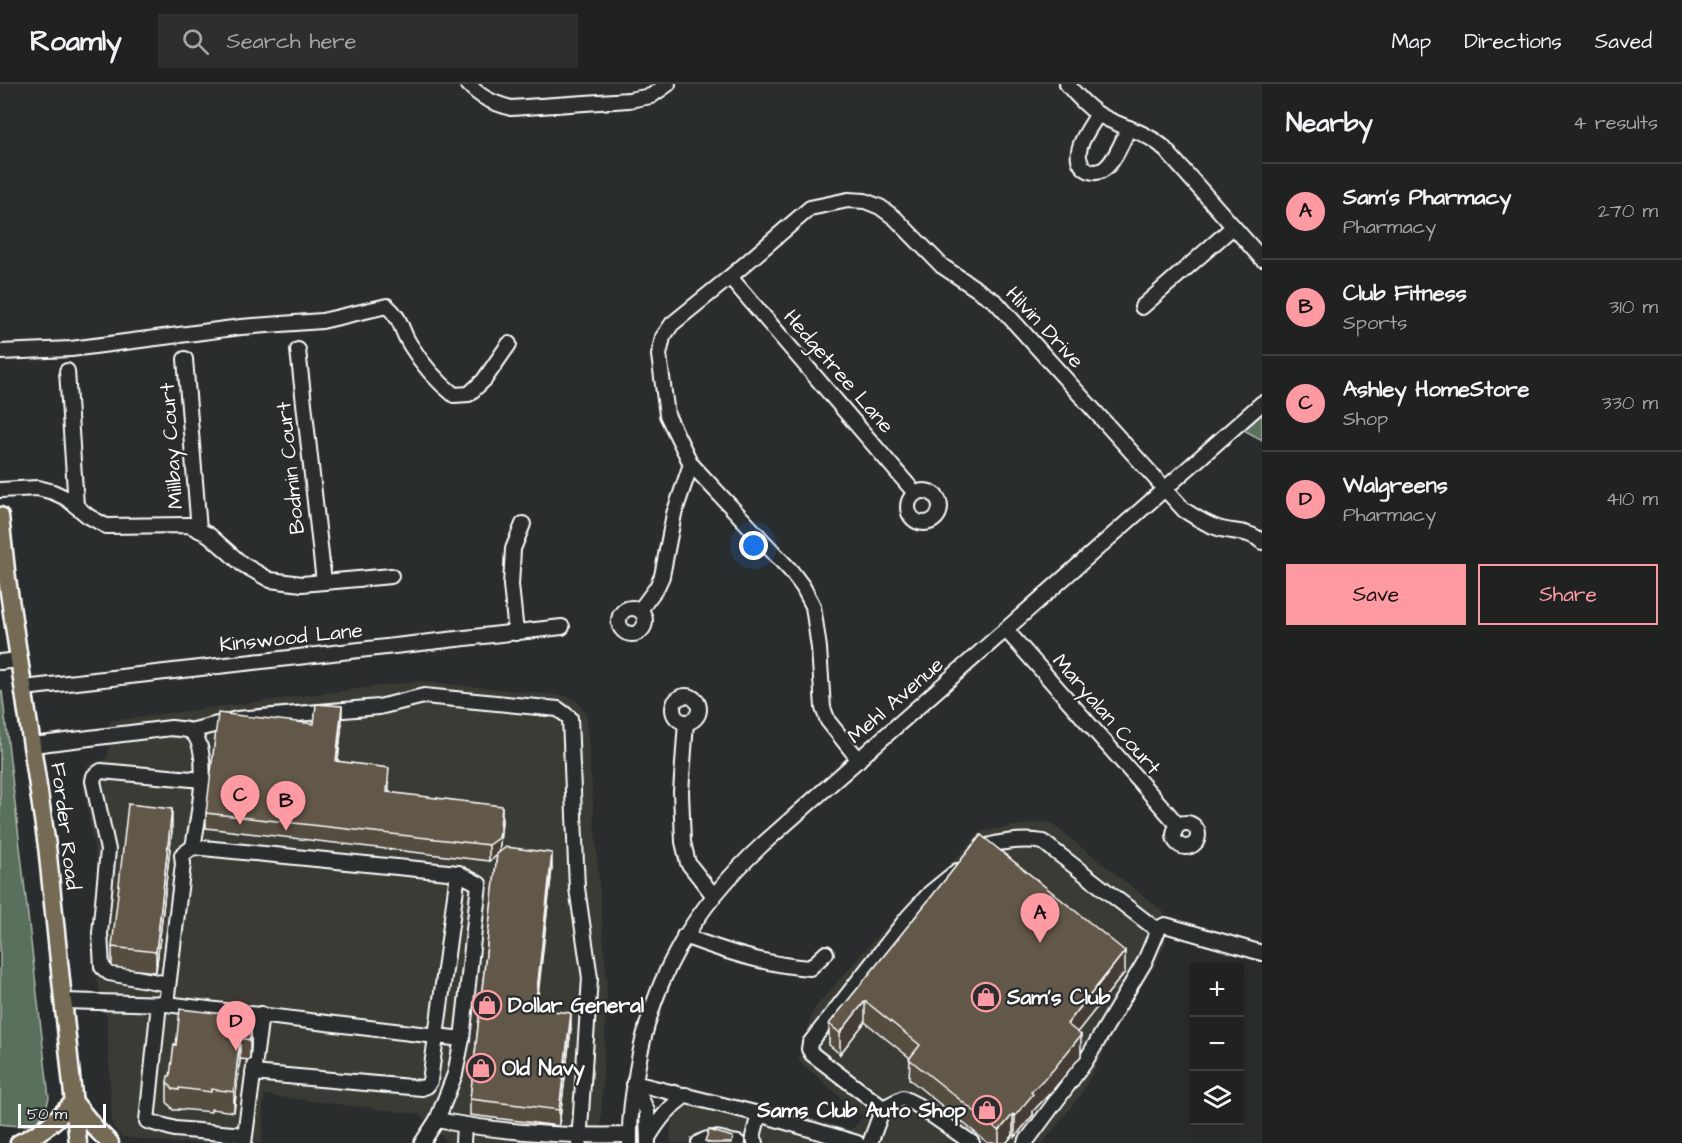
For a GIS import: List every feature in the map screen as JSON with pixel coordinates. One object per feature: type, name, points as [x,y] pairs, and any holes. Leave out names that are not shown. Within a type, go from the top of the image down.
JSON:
[{"type":"main road","name":"Forder Road","points":[[0,516],[4,579],[20,660],[48,857],[78,1143]]},
{"type":"main road","points":[[19,1143],[50,1126],[74,1102],[110,1143]]},
{"type":"street","points":[[468,84],[481,98],[511,108],[629,100],[651,96],[668,84]]},
{"type":"street","points":[[1067,84],[1086,105],[1098,114],[1153,138],[1162,146],[1262,259]]},
{"type":"street","points":[[1098,114],[1078,150],[1078,157],[1084,167],[1091,171],[1099,172],[1111,162],[1129,128]]},
{"type":"street","name":"Hilvin Drive","points":[[730,277],[810,208],[848,200],[865,201],[880,207],[895,218],[942,266],[996,302],[1184,510],[1199,520],[1220,529],[1257,536],[1262,542]]},
{"type":"street","points":[[1142,307],[1233,227]]},
{"type":"street","points":[[730,277],[672,324],[663,338],[659,355],[667,415],[691,464],[803,588],[813,606],[819,648],[823,708],[828,721],[860,759]]},
{"type":"street","name":"Hedgetree Lane","points":[[730,277],[915,493]]},
{"type":"street","points":[[0,352],[71,349],[241,327],[322,321],[387,306],[397,315],[410,345],[443,386],[454,395],[469,393],[484,380],[509,344]]},
{"type":"street","name":"Bodmin Court","points":[[298,350],[324,582]]},
{"type":"street","name":"Millbay Court","points":[[185,359],[199,530]]},
{"type":"street","points":[[67,370],[76,506]]},
{"type":"street","name":"Mehl Avenue","points":[[630,1139],[634,1083],[648,1014],[663,975],[684,936],[714,896],[755,851],[1262,403]]},
{"type":"street","points":[[640,610],[662,576],[674,514],[691,464]]},
{"type":"street","points":[[0,490],[38,488],[53,492],[66,498],[88,516],[106,526],[189,525],[209,535],[242,564],[270,580],[302,584],[391,576]]},
{"type":"street","points":[[516,633],[511,585],[513,549],[523,524]]},
{"type":"street","name":"Kinswood Lane","points":[[24,688],[562,627]]},
{"type":"street","name":"Maryalan Court","points":[[1006,630],[1178,825]]},
{"type":"street","points":[[0,662],[20,660]]},
{"type":"street","points":[[33,745],[171,728],[190,731],[237,719],[379,707],[424,696],[558,709],[570,718],[577,888],[590,978],[579,1139]]},
{"type":"street","points":[[686,722],[681,792],[683,842],[688,863],[714,896]]},
{"type":"street","points":[[190,731],[197,740],[203,762],[193,847]]},
{"type":"street","points":[[168,984],[109,973],[102,967],[100,933],[108,850],[93,781],[94,776],[101,771],[202,780]]},
{"type":"street","points":[[883,1108],[812,1054],[809,1049],[810,1044],[922,901],[980,849],[985,846],[1030,840],[1043,842],[1157,930]]},
{"type":"street","points":[[261,1014],[244,1139],[175,1129],[147,1121],[163,1004],[168,984],[183,864],[182,855],[193,847],[458,873],[479,884],[456,1074],[437,1120],[423,1143]]},
{"type":"street","points":[[253,1073],[422,1088],[427,1086],[430,1081],[437,1036],[458,873]]},
{"type":"street","points":[[1025,1143],[1085,1062],[1144,963],[1157,930],[1165,926],[1262,953]]},
{"type":"street","points":[[684,936],[732,953],[794,967],[810,968],[826,954]]},
{"type":"street","points":[[64,1001],[163,1004],[462,1039]]},
{"type":"street","points":[[634,1083],[759,1114],[857,1143]]},
{"type":"street","points":[[634,1083],[647,1111],[648,1141]]},
{"type":"street","points":[[648,1141],[659,1119],[672,1105],[686,1095]]},
{"type":"street","points":[[870,1143],[883,1108],[903,1098],[972,1143]]},
{"type":"street","points":[[751,1141],[759,1114]]},
{"type":"street","points":[[437,1120],[479,1128],[579,1139],[630,1139]]},
{"type":"street","points":[[464,1125],[464,1143]]},
{"type":"street","points":[[699,1143],[708,1138],[717,1137],[738,1143]]},
{"type":"shaded area","points":[[419,681],[567,696],[576,701],[586,713],[607,986],[600,1143],[447,1143],[419,1114],[264,1095],[262,1143],[174,1143],[121,1137],[112,1125],[107,1019],[92,961],[97,864],[82,777],[89,765],[108,758],[110,721]]},
{"type":"shaded area","points":[[1048,821],[1164,912],[1166,942],[1153,969],[1134,996],[1080,1096],[1043,1143],[671,1143],[670,1133],[679,1083],[851,1130],[863,1117],[798,1060],[814,1009],[880,933],[983,831]]},
{"type":"green space","points":[[1262,414],[1262,440],[1244,430]]},
{"type":"green space","points":[[0,691],[2,691],[49,1098],[38,1121],[26,1126],[0,1124]]},
{"type":"building","points":[[316,704],[342,706],[336,761],[389,768],[387,792],[502,806],[499,838],[489,845],[206,813],[218,713],[314,724]]},
{"type":"building","points":[[128,804],[172,809],[156,952],[112,947]]},
{"type":"building","name":"Sam's Club","points":[[981,835],[1125,951],[1067,1024],[1081,1035],[1053,1070],[1031,1092],[1033,1094],[1015,1116],[1013,1114],[999,1131],[909,1059],[920,1045],[865,1001],[840,1033],[829,1024]]},
{"type":"building","points":[[506,847],[552,853],[535,1009],[571,1013],[559,1110],[470,1099],[497,854]]},
{"type":"building","points":[[180,1009],[242,1016],[241,1024],[251,1025],[250,1040],[240,1038],[234,1092],[211,1089],[211,1092],[179,1088],[179,1090],[173,1089],[167,1082],[170,1076],[174,1044],[176,1045]]},
{"type":"building","points":[[709,1130],[733,1137],[732,1143],[705,1141]]},
{"type":"place","name":"Ashley HomeStore","points":[[240,825]]},
{"type":"place","name":"Club Fitness","points":[[286,831]]},
{"type":"place","name":"Sam's Pharmacy","points":[[1040,943]]},
{"type":"place","name":"Sam's Club","points":[[986,997]]},
{"type":"place","name":"Dollar General","points":[[487,1005]]},
{"type":"place","name":"Walgreens","points":[[236,1051]]},
{"type":"place","name":"Old Navy","points":[[481,1068]]},
{"type":"place","name":"Sams Club Auto Shop","points":[[987,1110]]}]
